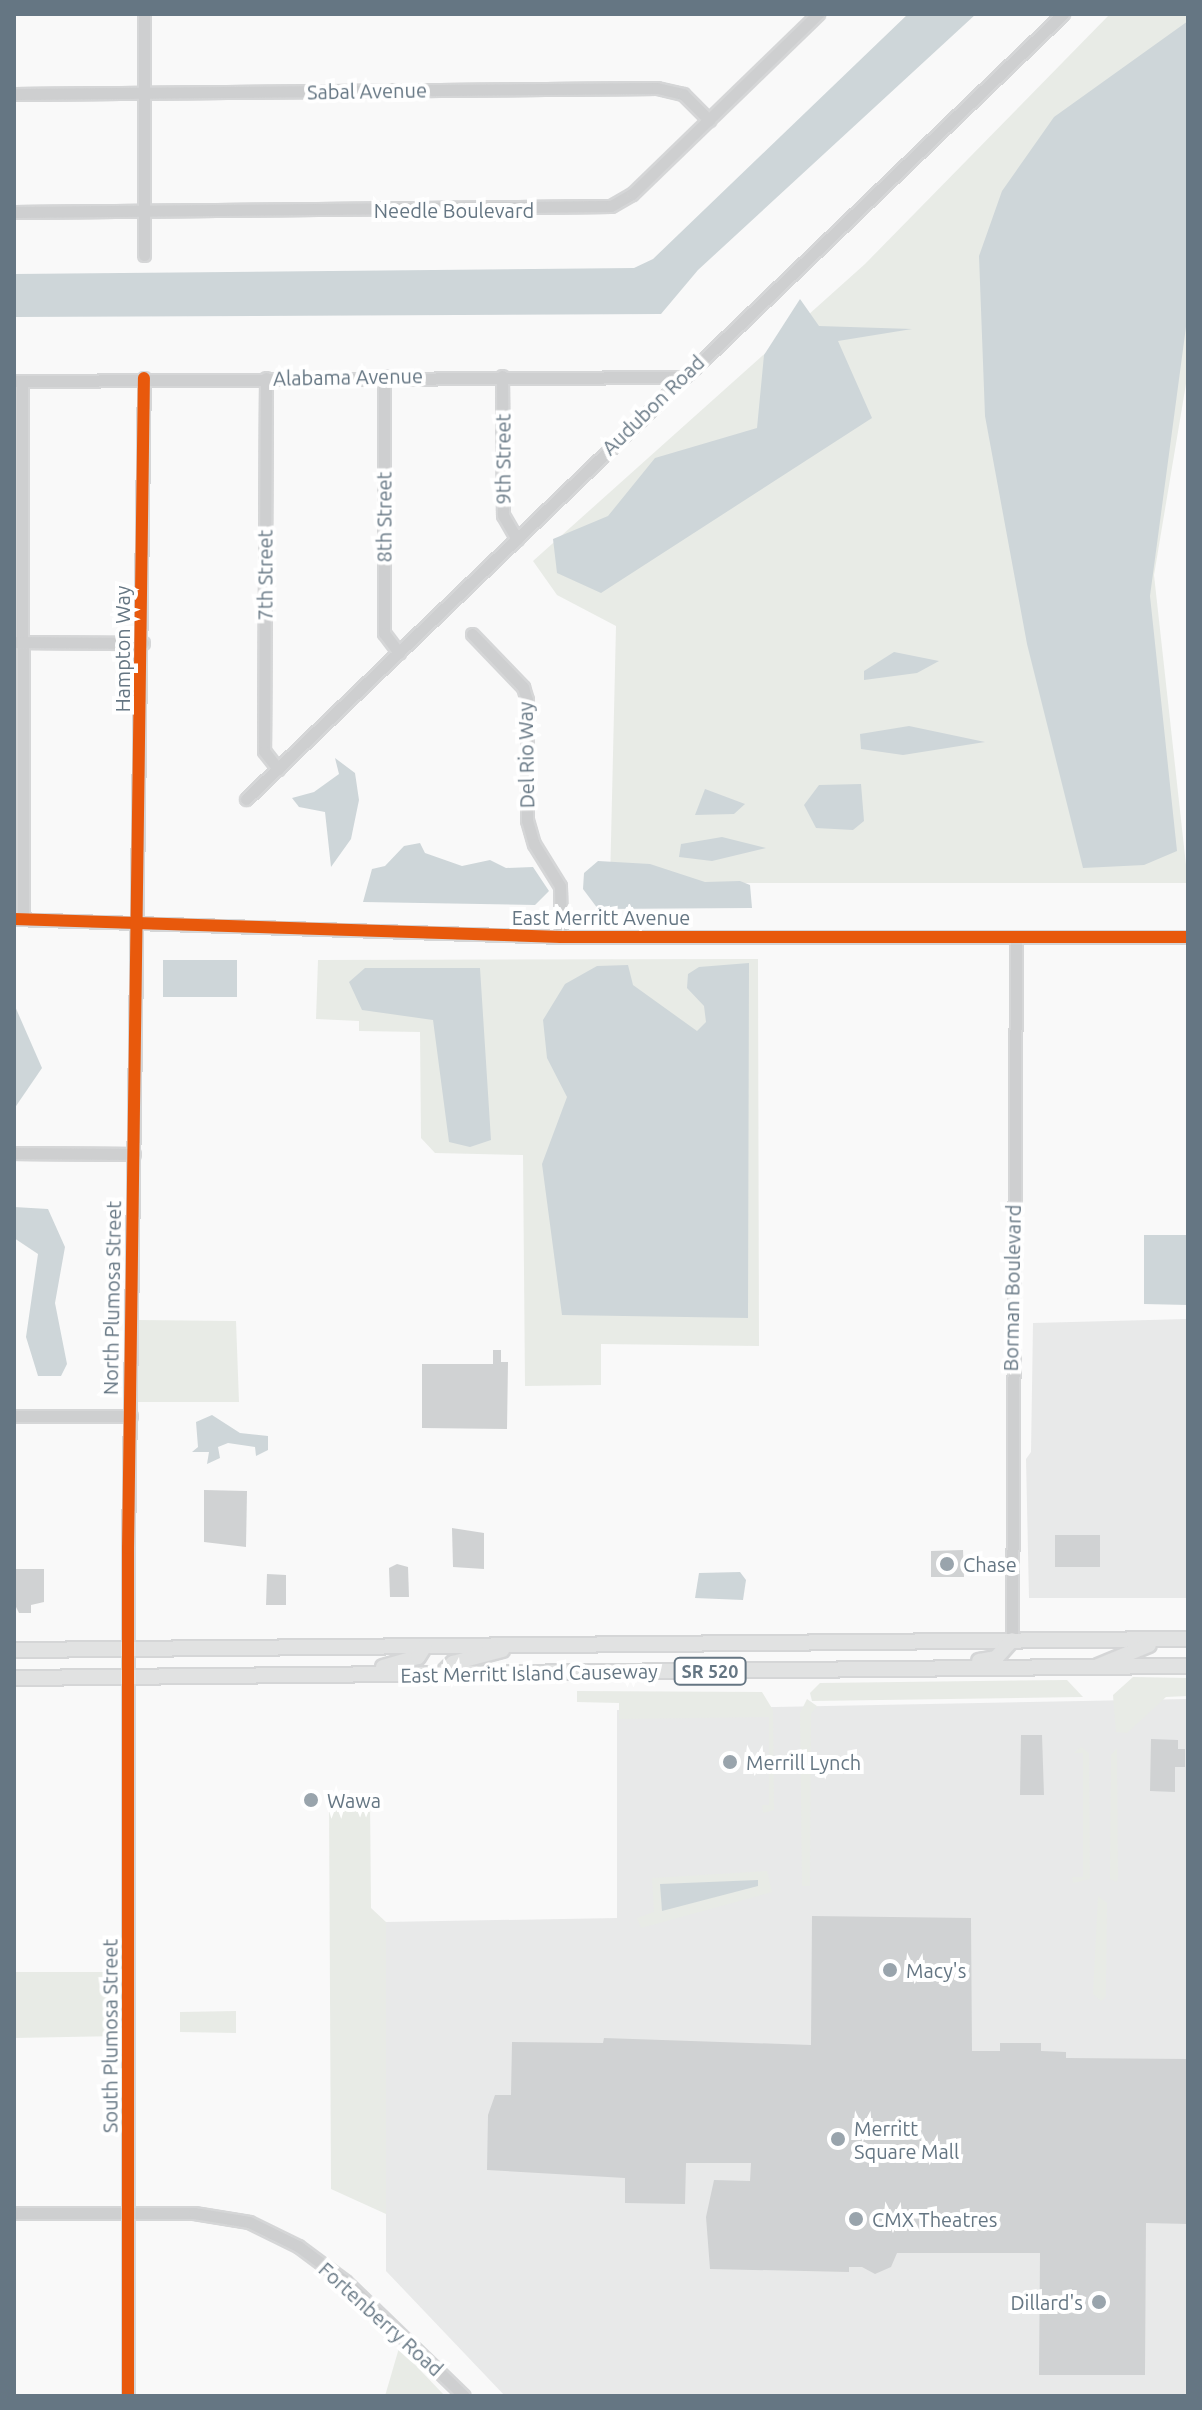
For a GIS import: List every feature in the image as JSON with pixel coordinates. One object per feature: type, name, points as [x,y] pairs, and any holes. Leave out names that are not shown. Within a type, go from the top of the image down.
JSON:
[{"type":"main road","points":[[944,1668],[996,1658],[1012,1640]]},
{"type":"main road","name":"East Merritt Island Causeway","points":[[14,1650],[1188,1640]]},
{"type":"main road","points":[[1098,1666],[1139,1647],[1188,1640]]},
{"type":"main road","points":[[348,1675],[405,1663],[425,1646]]},
{"type":"main road","points":[[442,1674],[453,1663],[513,1646]]},
{"type":"main road","name":"East Merritt Island Causeway","points":[[14,1678],[1188,1666]]},
{"type":"street","points":[[144,14],[144,255]]},
{"type":"street","name":"Needle Boulevard","points":[[14,212],[611,206],[632,194],[818,14]]},
{"type":"street","name":"Audubon Road","points":[[246,799],[1063,14]]},
{"type":"street","name":"Sabal Avenue","points":[[14,94],[657,88],[683,94],[709,120]]},
{"type":"street","name":"Alabama Avenue","points":[[18,381],[384,376],[682,377]]},
{"type":"street","name":"8th Street","points":[[384,376],[384,633],[399,653]]},
{"type":"street","name":"9th Street","points":[[502,376],[503,515],[517,539]]},
{"type":"street","name":"Hampton Way","points":[[140,920],[144,378]]},
{"type":"street","name":"7th Street","points":[[266,378],[264,751],[278,769]]},
{"type":"street","points":[[18,381],[18,919]]},
{"type":"street","name":"Del Rio Way","points":[[472,634],[523,687],[527,700],[527,820],[534,844],[560,886],[561,937]]},
{"type":"street","points":[[18,642],[143,643]]},
{"type":"street","name":"East Merritt Avenue","points":[[18,919],[140,920],[561,937],[1188,937]]},
{"type":"street","name":"North Plumosa Street","points":[[130,1677],[134,1154],[140,920]]},
{"type":"street","name":"Borman Boulevard","points":[[1012,1640],[1016,937]]},
{"type":"street","points":[[14,1153],[134,1154]]},
{"type":"street","points":[[14,1416],[131,1416]]},
{"type":"street","name":"South Plumosa Street","points":[[128,2396],[130,1677]]},
{"type":"street","name":"Fortenberry Road","points":[[14,2213],[129,2212],[249,2222],[298,2246],[345,2281],[464,2396]]},
{"type":"shaded area","points":[[908,14],[976,14],[698,270],[661,314],[14,317],[14,274],[634,268],[653,259]]},
{"type":"shaded area","points":[[1110,14],[1188,14],[1188,372],[1154,575],[1188,883],[610,883],[616,626],[557,595],[533,561],[865,264]]},
{"type":"shaded area","points":[[1188,21],[1188,312],[1150,596],[1177,851],[1144,865],[1083,868],[1027,644],[985,416],[979,256],[1002,191],[1054,117]]},
{"type":"shaded area","points":[[800,299],[819,326],[912,329],[838,341],[872,418],[601,593],[557,573],[553,539],[608,516],[655,458],[757,428],[764,355]]},
{"type":"shaded area","points":[[894,652],[939,661],[917,673],[864,680],[864,671]]},
{"type":"shaded area","points":[[909,726],[985,742],[903,755],[861,749],[860,734]]},
{"type":"shaded area","points":[[335,758],[355,773],[359,800],[351,839],[331,867],[325,812],[299,807],[292,798],[314,792],[339,774]]},
{"type":"shaded area","points":[[861,784],[864,821],[853,830],[816,828],[804,805],[819,785]]},
{"type":"shaded area","points":[[705,789],[745,804],[734,814],[695,815]]},
{"type":"shaded area","points":[[722,837],[766,848],[712,861],[679,857],[681,844]]},
{"type":"shaded area","points":[[420,843],[425,853],[462,866],[490,860],[506,868],[533,867],[549,891],[535,905],[363,902],[372,869],[385,866],[404,846]]},
{"type":"shaded area","points":[[598,861],[650,864],[705,882],[740,881],[750,885],[752,908],[598,909],[583,889],[584,873]]},
{"type":"shaded area","points":[[758,959],[759,1346],[601,1344],[601,1385],[525,1386],[523,1155],[435,1153],[421,1138],[420,1032],[359,1031],[359,1021],[316,1019],[318,960]]},
{"type":"shaded area","points":[[163,960],[237,960],[237,997],[163,997]]},
{"type":"shaded area","points":[[749,963],[748,1318],[562,1315],[542,1164],[567,1097],[547,1058],[543,1020],[565,984],[597,966],[628,965],[633,985],[697,1031],[706,1022],[704,1006],[687,988],[688,974],[699,967]]},
{"type":"shaded area","points":[[365,968],[480,968],[491,1140],[470,1147],[449,1142],[433,1020],[362,1010],[349,982]]},
{"type":"shaded area","points":[[14,1004],[42,1068],[14,1109]]},
{"type":"shaded area","points":[[14,1207],[48,1209],[65,1247],[55,1303],[67,1364],[61,1376],[38,1376],[26,1337],[38,1254],[14,1238]]},
{"type":"shaded area","points":[[1144,1235],[1188,1235],[1188,1305],[1144,1304]]},
{"type":"shaded area","points":[[1188,1319],[1188,1598],[1029,1598],[1026,1459],[1031,1452],[1033,1323]]},
{"type":"shaded area","points":[[137,1320],[236,1321],[239,1402],[137,1402]]},
{"type":"shaded area","points":[[212,1415],[240,1433],[268,1436],[268,1450],[256,1456],[255,1447],[228,1443],[218,1447],[220,1458],[207,1464],[209,1452],[192,1452],[198,1447],[196,1422]]},
{"type":"shaded area","points":[[740,1572],[746,1580],[743,1600],[695,1598],[699,1573]]},
{"type":"shaded area","points":[[1133,1677],[1188,1678],[1188,1696],[1166,1697],[1127,1733],[1116,1732],[1113,1695]]},
{"type":"shaded area","points":[[1067,1680],[1083,1697],[812,1701],[810,1693],[820,1683]]},
{"type":"shaded area","points":[[577,1691],[762,1692],[773,1710],[774,1810],[763,1813],[762,1805],[769,1805],[769,1717],[619,1719],[619,1703],[577,1702]]},
{"type":"shaded area","points":[[807,1699],[817,1706],[811,1714],[810,1886],[802,1886],[800,1713]]},
{"type":"shaded area","points":[[1188,1699],[1188,2396],[505,2396],[386,2271],[386,1922],[617,1918],[617,1710]]},
{"type":"shaded area","points":[[1081,1747],[1089,1753],[1090,1879],[1073,1883],[1072,1877],[1083,1877],[1083,1753],[1074,1753]]},
{"type":"shaded area","points":[[1117,1748],[1116,1882],[1110,1879],[1111,1755]]},
{"type":"shaded area","points":[[370,1798],[371,1908],[386,1922],[386,2214],[331,2189],[329,1801]]},
{"type":"shaded area","points":[[767,1871],[772,1892],[641,1928],[637,1918],[654,1912],[652,1878]]},
{"type":"shaded area","points":[[758,1880],[758,1886],[662,1911],[660,1884]]},
{"type":"shaded area","points":[[1098,1896],[1107,1903],[1106,1996],[1101,2001],[1093,1994]]},
{"type":"shaded area","points":[[14,1972],[118,1972],[120,2036],[14,2038]]},
{"type":"shaded area","points":[[236,2011],[236,2033],[180,2032],[180,2012]]},
{"type":"shaded area","points":[[399,2348],[445,2396],[385,2396]]},
{"type":"building","points":[[493,1350],[501,1350],[501,1362],[508,1362],[507,1429],[422,1428],[422,1364],[493,1364]]},
{"type":"building","points":[[204,1490],[247,1491],[246,1547],[204,1542]]},
{"type":"building","points":[[452,1528],[484,1533],[484,1569],[453,1567]]},
{"type":"building","points":[[1055,1535],[1100,1535],[1100,1567],[1055,1567]]},
{"type":"building","name":"Chase","points":[[963,1550],[964,1577],[931,1577],[931,1551]]},
{"type":"building","points":[[397,1564],[408,1567],[409,1597],[390,1597],[389,1568]]},
{"type":"building","points":[[15,1569],[44,1569],[44,1602],[31,1605],[31,1613],[19,1613],[15,1605]]},
{"type":"building","points":[[267,1574],[286,1575],[286,1605],[266,1605]]},
{"type":"building","points":[[1021,1735],[1042,1735],[1044,1795],[1020,1795]]},
{"type":"building","points":[[1151,1739],[1178,1740],[1178,1749],[1185,1749],[1185,1767],[1175,1767],[1175,1792],[1150,1791]]},
{"type":"building","name":"Merritt Square Mall","points":[[812,1916],[971,1918],[972,2051],[1000,2051],[1000,2043],[1041,2043],[1041,2051],[1066,2052],[1066,2058],[1188,2059],[1188,2224],[1146,2223],[1145,2375],[1039,2375],[1040,2253],[897,2253],[891,2267],[875,2274],[862,2267],[849,2267],[849,2272],[710,2269],[706,2217],[714,2180],[750,2181],[751,2163],[686,2163],[685,2204],[625,2203],[625,2178],[487,2170],[488,2115],[495,2095],[511,2095],[512,2042],[603,2043],[604,2038],[811,2045]]},
{"type":"cycle path","points":[[128,2396],[128,1548],[144,378]]},
{"type":"cycle path","points":[[14,919],[561,937],[1188,937]]},
{"type":"place","name":"Chase","points":[[947,1564]]},
{"type":"place","name":"Merrill Lynch","points":[[730,1762]]},
{"type":"place","name":"Wawa","points":[[311,1800]]},
{"type":"place","name":"Macy's","points":[[890,1970]]},
{"type":"place","name":"Merritt Square Mall","points":[[838,2139]]},
{"type":"place","name":"CMX Theatres","points":[[856,2219]]},
{"type":"place","name":"Dillard's","points":[[1099,2302]]}]
